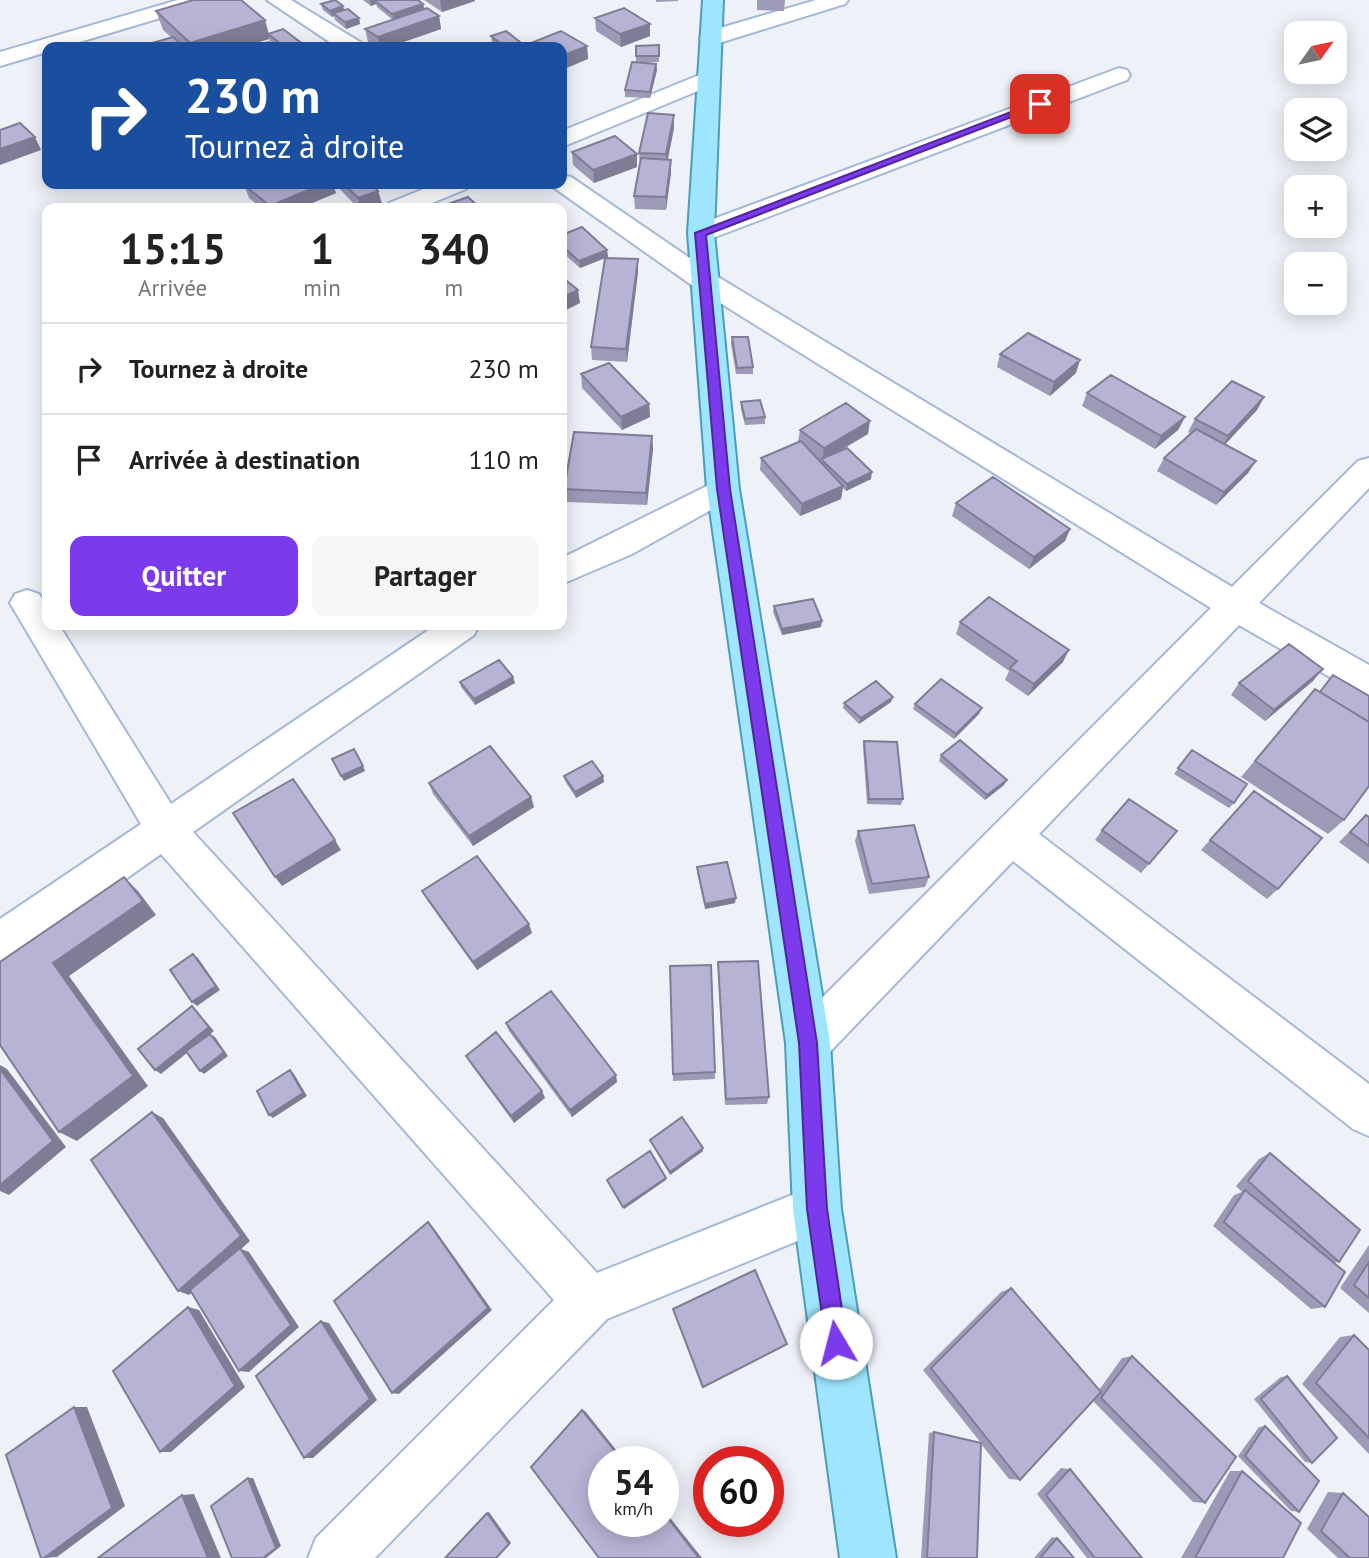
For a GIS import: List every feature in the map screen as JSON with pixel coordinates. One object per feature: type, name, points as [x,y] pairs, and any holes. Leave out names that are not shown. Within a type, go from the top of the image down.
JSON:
[{"type":"main road","points":[[713,0],[701,233],[723,489],[808,1043],[817,1209],[868,1558]]},
{"type":"street","points":[[58,42],[200,0]]},
{"type":"street","points":[[277,0],[344,42]]},
{"type":"street","points":[[711,38],[838,0]]},
{"type":"street","points":[[9,36],[28,51]]},
{"type":"street","points":[[0,59],[42,47]]},
{"type":"street","points":[[701,233],[1119,75]]},
{"type":"street","points":[[567,138],[709,78]]},
{"type":"street","points":[[567,185],[703,280],[1235,606],[1369,682]]},
{"type":"street","points":[[410,203],[445,189]]},
{"type":"street","points":[[808,1043],[1369,469]]},
{"type":"street","points":[[567,570],[620,545],[723,489]]},
{"type":"street","points":[[27,603],[42,628]]},
{"type":"street","points":[[43,630],[166,831],[589,1301]]},
{"type":"street","points":[[0,943],[455,630]]},
{"type":"street","points":[[1011,836],[1369,1113]]},
{"type":"street","points":[[336,1558],[589,1301],[817,1209]]},
{"type":"building","points":[[193,0],[241,0],[265,20],[189,42],[156,11]]},
{"type":"building","points":[[335,0],[343,6],[330,11],[321,4]]},
{"type":"building","points":[[418,0],[423,4],[392,14],[375,1]]},
{"type":"building","points":[[427,8],[439,16],[378,37],[365,29]]},
{"type":"building","points":[[624,8],[650,24],[620,34],[595,18]]},
{"type":"building","points":[[348,9],[359,18],[345,22],[333,13]]},
{"type":"building","points":[[283,29],[300,42],[278,42],[268,34]]},
{"type":"building","points":[[506,31],[520,42],[499,42],[491,36]]},
{"type":"building","points":[[561,31],[587,46],[567,54],[567,42],[534,42]]},
{"type":"building","points":[[173,37],[178,42],[156,42]]},
{"type":"building","points":[[659,45],[659,56],[636,56],[636,46]]},
{"type":"building","points":[[632,62],[656,64],[650,92],[625,90]]},
{"type":"building","points":[[648,113],[674,115],[666,154],[639,153]]},
{"type":"building","points":[[20,123],[35,137],[0,149],[0,130]]},
{"type":"building","points":[[615,136],[637,154],[593,170],[572,152]]},
{"type":"building","points":[[641,158],[671,160],[666,197],[634,196]]},
{"type":"building","points":[[249,189],[311,189],[277,203],[266,203]]},
{"type":"building","points":[[349,189],[378,191],[358,198]]},
{"type":"building","points":[[468,197],[475,203],[451,203]]},
{"type":"building","points":[[582,227],[607,250],[579,261],[567,250],[567,233]]},
{"type":"building","points":[[605,258],[638,259],[626,349],[591,347]]},
{"type":"building","points":[[567,281],[578,290],[567,296]]},
{"type":"building","points":[[1028,333],[1080,360],[1054,382],[1000,354]]},
{"type":"building","points":[[732,337],[748,337],[753,367],[737,368]]},
{"type":"building","points":[[609,363],[649,404],[621,417],[581,374]]},
{"type":"building","points":[[1111,375],[1185,417],[1161,436],[1087,393]]},
{"type":"building","points":[[1232,381],[1264,397],[1228,436],[1195,419]]},
{"type":"building","points":[[760,400],[765,417],[745,419],[741,402]]},
{"type":"building","points":[[846,403],[870,421],[824,448],[800,430]]},
{"type":"building","points":[[1196,429],[1256,461],[1224,492],[1164,458]]},
{"type":"building","points":[[574,432],[652,436],[646,493],[567,489]]},
{"type":"building","points":[[801,441],[843,486],[802,504],[761,458]]},
{"type":"building","points":[[847,448],[872,472],[847,484],[821,459]]},
{"type":"building","points":[[993,477],[1070,529],[1034,557],[956,503]]},
{"type":"building","points":[[989,597],[1069,650],[1034,684],[1010,668],[1017,661],[960,622]]},
{"type":"building","points":[[813,599],[822,621],[782,629],[774,606]]},
{"type":"building","points":[[1289,644],[1323,669],[1274,710],[1239,683]]},
{"type":"building","points":[[499,660],[513,677],[474,699],[460,682]]},
{"type":"building","points":[[1333,675],[1369,696],[1369,722],[1320,692]]},
{"type":"building","points":[[941,679],[982,708],[956,734],[915,704]]},
{"type":"building","points":[[876,681],[893,697],[861,718],[844,703]]},
{"type":"building","points":[[1315,689],[1369,722],[1369,786],[1344,820],[1255,761]]},
{"type":"building","points":[[960,740],[1007,780],[987,795],[941,755]]},
{"type":"building","points":[[864,741],[897,742],[903,799],[869,799]]},
{"type":"building","points":[[490,746],[531,797],[469,836],[429,783]]},
{"type":"building","points":[[354,749],[363,766],[341,776],[332,759]]},
{"type":"building","points":[[1192,750],[1247,784],[1234,803],[1178,768]]},
{"type":"building","points":[[592,761],[603,776],[575,792],[564,776]]},
{"type":"building","points":[[293,779],[335,840],[275,877],[233,813]]},
{"type":"building","points":[[1254,791],[1322,838],[1278,889],[1210,840]]},
{"type":"building","points":[[1129,799],[1177,831],[1149,864],[1102,830]]},
{"type":"building","points":[[1366,815],[1369,817],[1369,846],[1350,832]]},
{"type":"building","points":[[914,825],[929,877],[872,884],[858,831]]},
{"type":"building","points":[[477,856],[529,924],[473,962],[422,891]]},
{"type":"building","points":[[727,862],[736,898],[705,904],[697,867]]},
{"type":"building","points":[[124,877],[143,901],[53,963],[133,1076],[59,1132],[0,1045],[0,962]]},
{"type":"building","points":[[193,954],[216,986],[192,1002],[170,970]]},
{"type":"building","points":[[758,961],[769,1097],[726,1099],[718,962]]},
{"type":"building","points":[[711,965],[715,1072],[673,1074],[670,966]]},
{"type":"building","points":[[551,991],[616,1075],[570,1110],[506,1023]]},
{"type":"building","points":[[192,1006],[209,1027],[155,1070],[138,1049]]},
{"type":"building","points":[[496,1032],[542,1091],[511,1116],[466,1056]]},
{"type":"building","points":[[210,1034],[224,1052],[200,1071],[186,1051]]},
{"type":"building","points":[[0,1069],[53,1141],[0,1185]]},
{"type":"building","points":[[290,1070],[303,1093],[269,1115],[257,1091]]},
{"type":"building","points":[[152,1112],[241,1236],[178,1291],[91,1160]]},
{"type":"building","points":[[682,1117],[703,1148],[670,1172],[650,1140]]},
{"type":"building","points":[[650,1151],[666,1178],[623,1207],[607,1180]]},
{"type":"building","points":[[1270,1153],[1360,1230],[1339,1262],[1248,1181]]},
{"type":"building","points":[[1245,1190],[1345,1272],[1325,1307],[1224,1222]]},
{"type":"building","points":[[428,1222],[488,1308],[392,1393],[334,1301]]},
{"type":"building","points":[[240,1248],[291,1325],[239,1371],[190,1290]]},
{"type":"building","points":[[1369,1262],[1369,1298],[1354,1285]]},
{"type":"building","points":[[755,1270],[787,1344],[703,1387],[673,1309]]},
{"type":"building","points":[[1011,1288],[1101,1392],[1020,1480],[931,1368]]},
{"type":"building","points":[[188,1307],[235,1386],[160,1452],[113,1371]]},
{"type":"building","points":[[321,1321],[370,1399],[304,1458],[256,1376]]},
{"type":"building","points":[[1354,1335],[1369,1350],[1369,1438],[1316,1383]]},
{"type":"building","points":[[1132,1356],[1236,1457],[1205,1503],[1101,1398]]},
{"type":"building","points":[[1287,1376],[1337,1438],[1312,1463],[1261,1399]]},
{"type":"building","points":[[74,1407],[112,1508],[41,1558],[6,1455]]},
{"type":"building","points":[[582,1410],[611,1446],[588,1446],[588,1537],[679,1537],[679,1532],[699,1558],[599,1558],[531,1467]]},
{"type":"building","points":[[1265,1426],[1319,1481],[1299,1512],[1245,1456]]},
{"type":"building","points":[[934,1432],[981,1443],[977,1558],[927,1558]]},
{"type":"building","points":[[1070,1469],[1142,1558],[1095,1558],[1046,1495]]},
{"type":"building","points":[[1242,1471],[1301,1523],[1283,1558],[1195,1558]]},
{"type":"building","points":[[248,1478],[276,1548],[263,1558],[232,1558],[211,1506]]},
{"type":"building","points":[[1343,1493],[1369,1517],[1369,1558],[1350,1558],[1321,1531]]},
{"type":"building","points":[[182,1495],[208,1558],[98,1558]]},
{"type":"building","points":[[487,1513],[509,1544],[496,1558],[445,1558]]},
{"type":"building","points":[[1057,1538],[1074,1558],[1040,1558]]},
{"type":"route","points":[[836,1343],[817,1209],[808,1043],[723,489],[701,233],[1040,104]]}]
